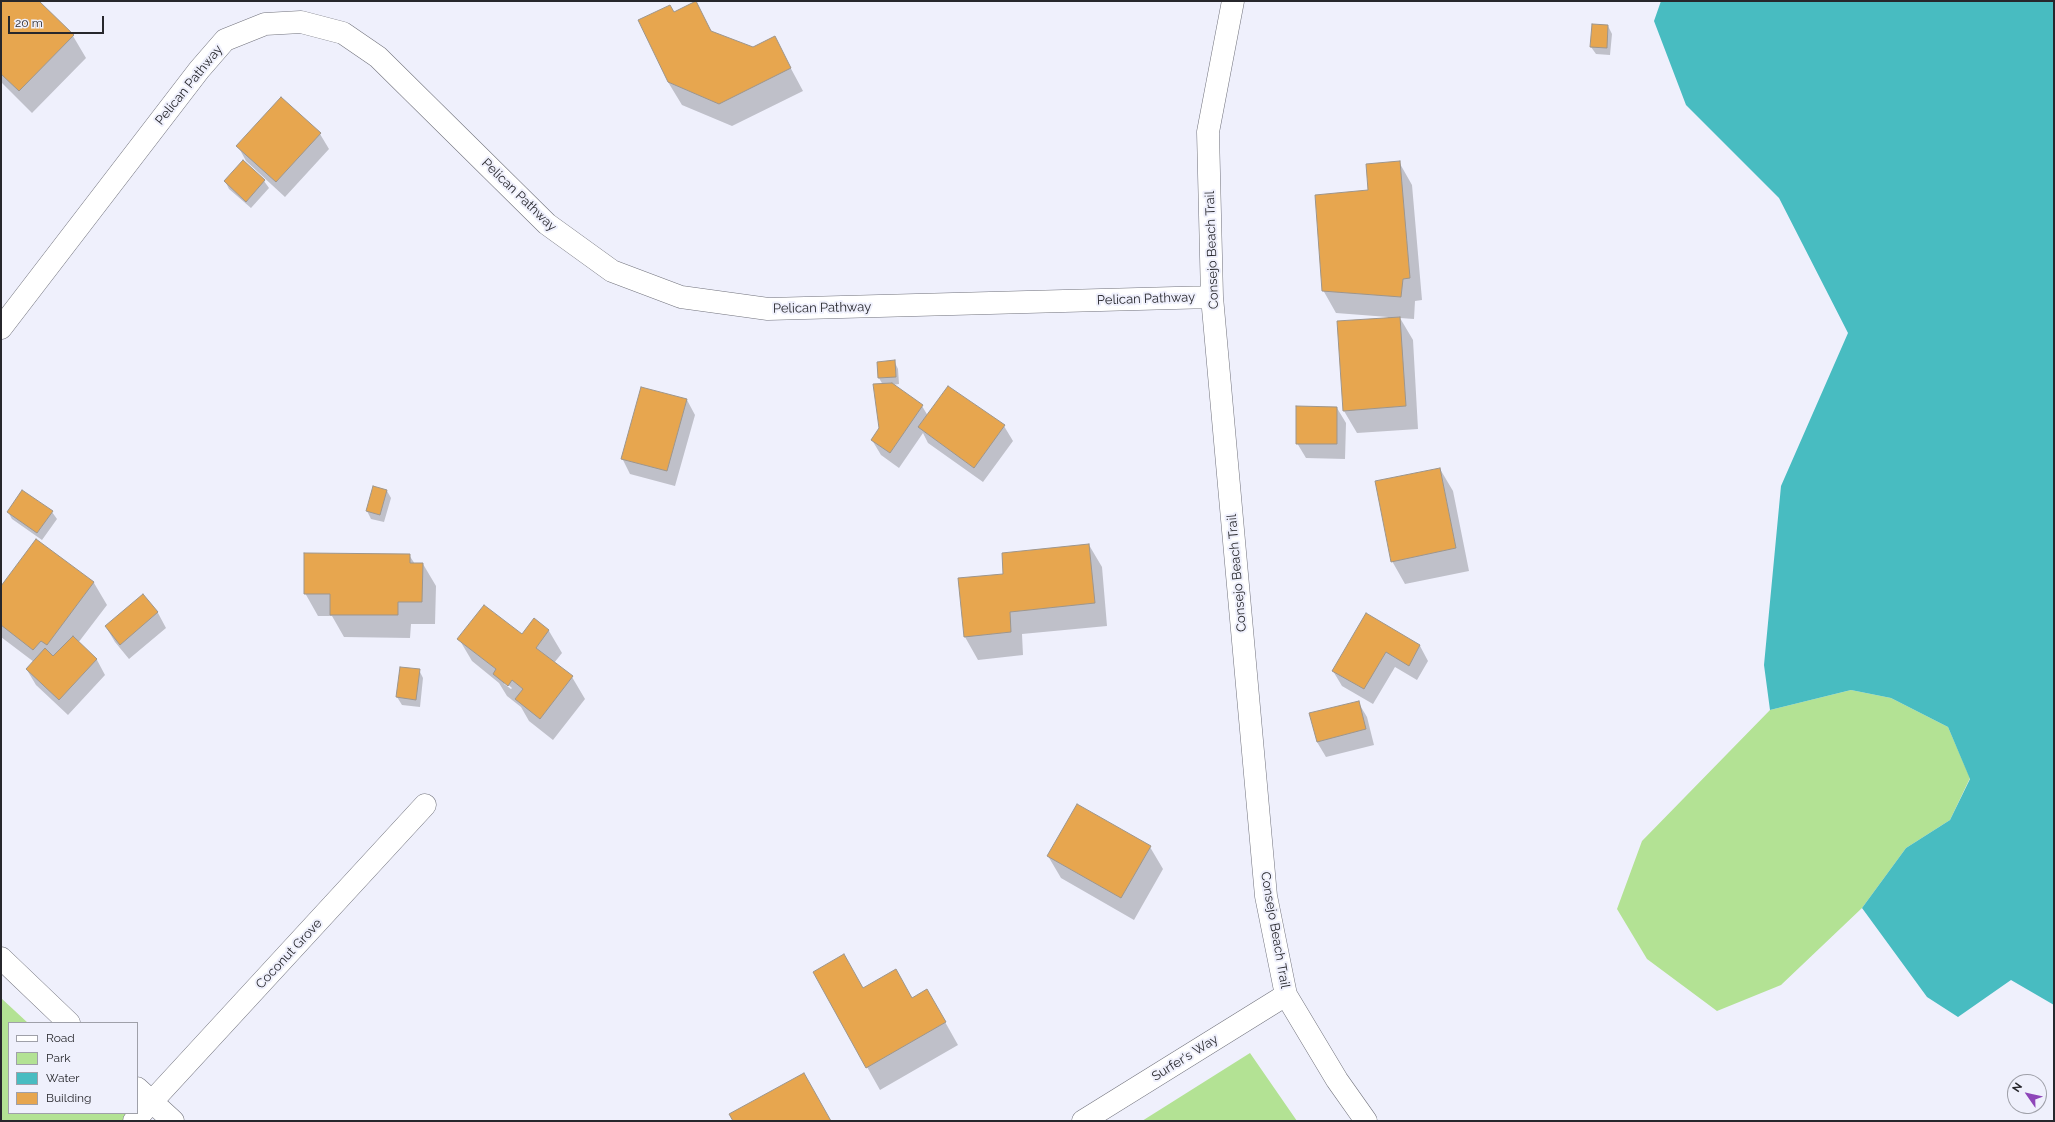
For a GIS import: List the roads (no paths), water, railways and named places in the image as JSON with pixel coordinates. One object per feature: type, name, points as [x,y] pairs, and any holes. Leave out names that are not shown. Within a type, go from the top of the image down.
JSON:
[{"type":"street","name":"Consejo Beach Trail","points":[[1233,1],[1208,132],[1212,297],[1266,896],[1286,994],[1337,1080],[1366,1121]]},
{"type":"street","name":"Pelican Pathway","points":[[1,328],[199,70],[225,40],[265,24],[301,22],[343,33],[378,57],[547,224],[612,271],[681,297],[768,309],[1212,297]]},
{"type":"street","name":"Coconut Grove","points":[[138,1111],[144,1095],[425,805]]},
{"type":"street","points":[[1,958],[68,1022]]},
{"type":"street","name":"Surfer's Way","points":[[1083,1121],[1286,994]]},
{"type":"street","points":[[144,1095],[173,1121]]},
{"type":"water","points":[[1661,1],[2054,1],[2054,1005],[2011,980],[1958,1017],[1927,997],[1862,908],[1906,848],[1950,820],[1970,779],[1948,727],[1891,698],[1851,690],[1770,710],[1764,665],[1781,486],[1848,333],[1779,198],[1686,105],[1654,21]]}]
